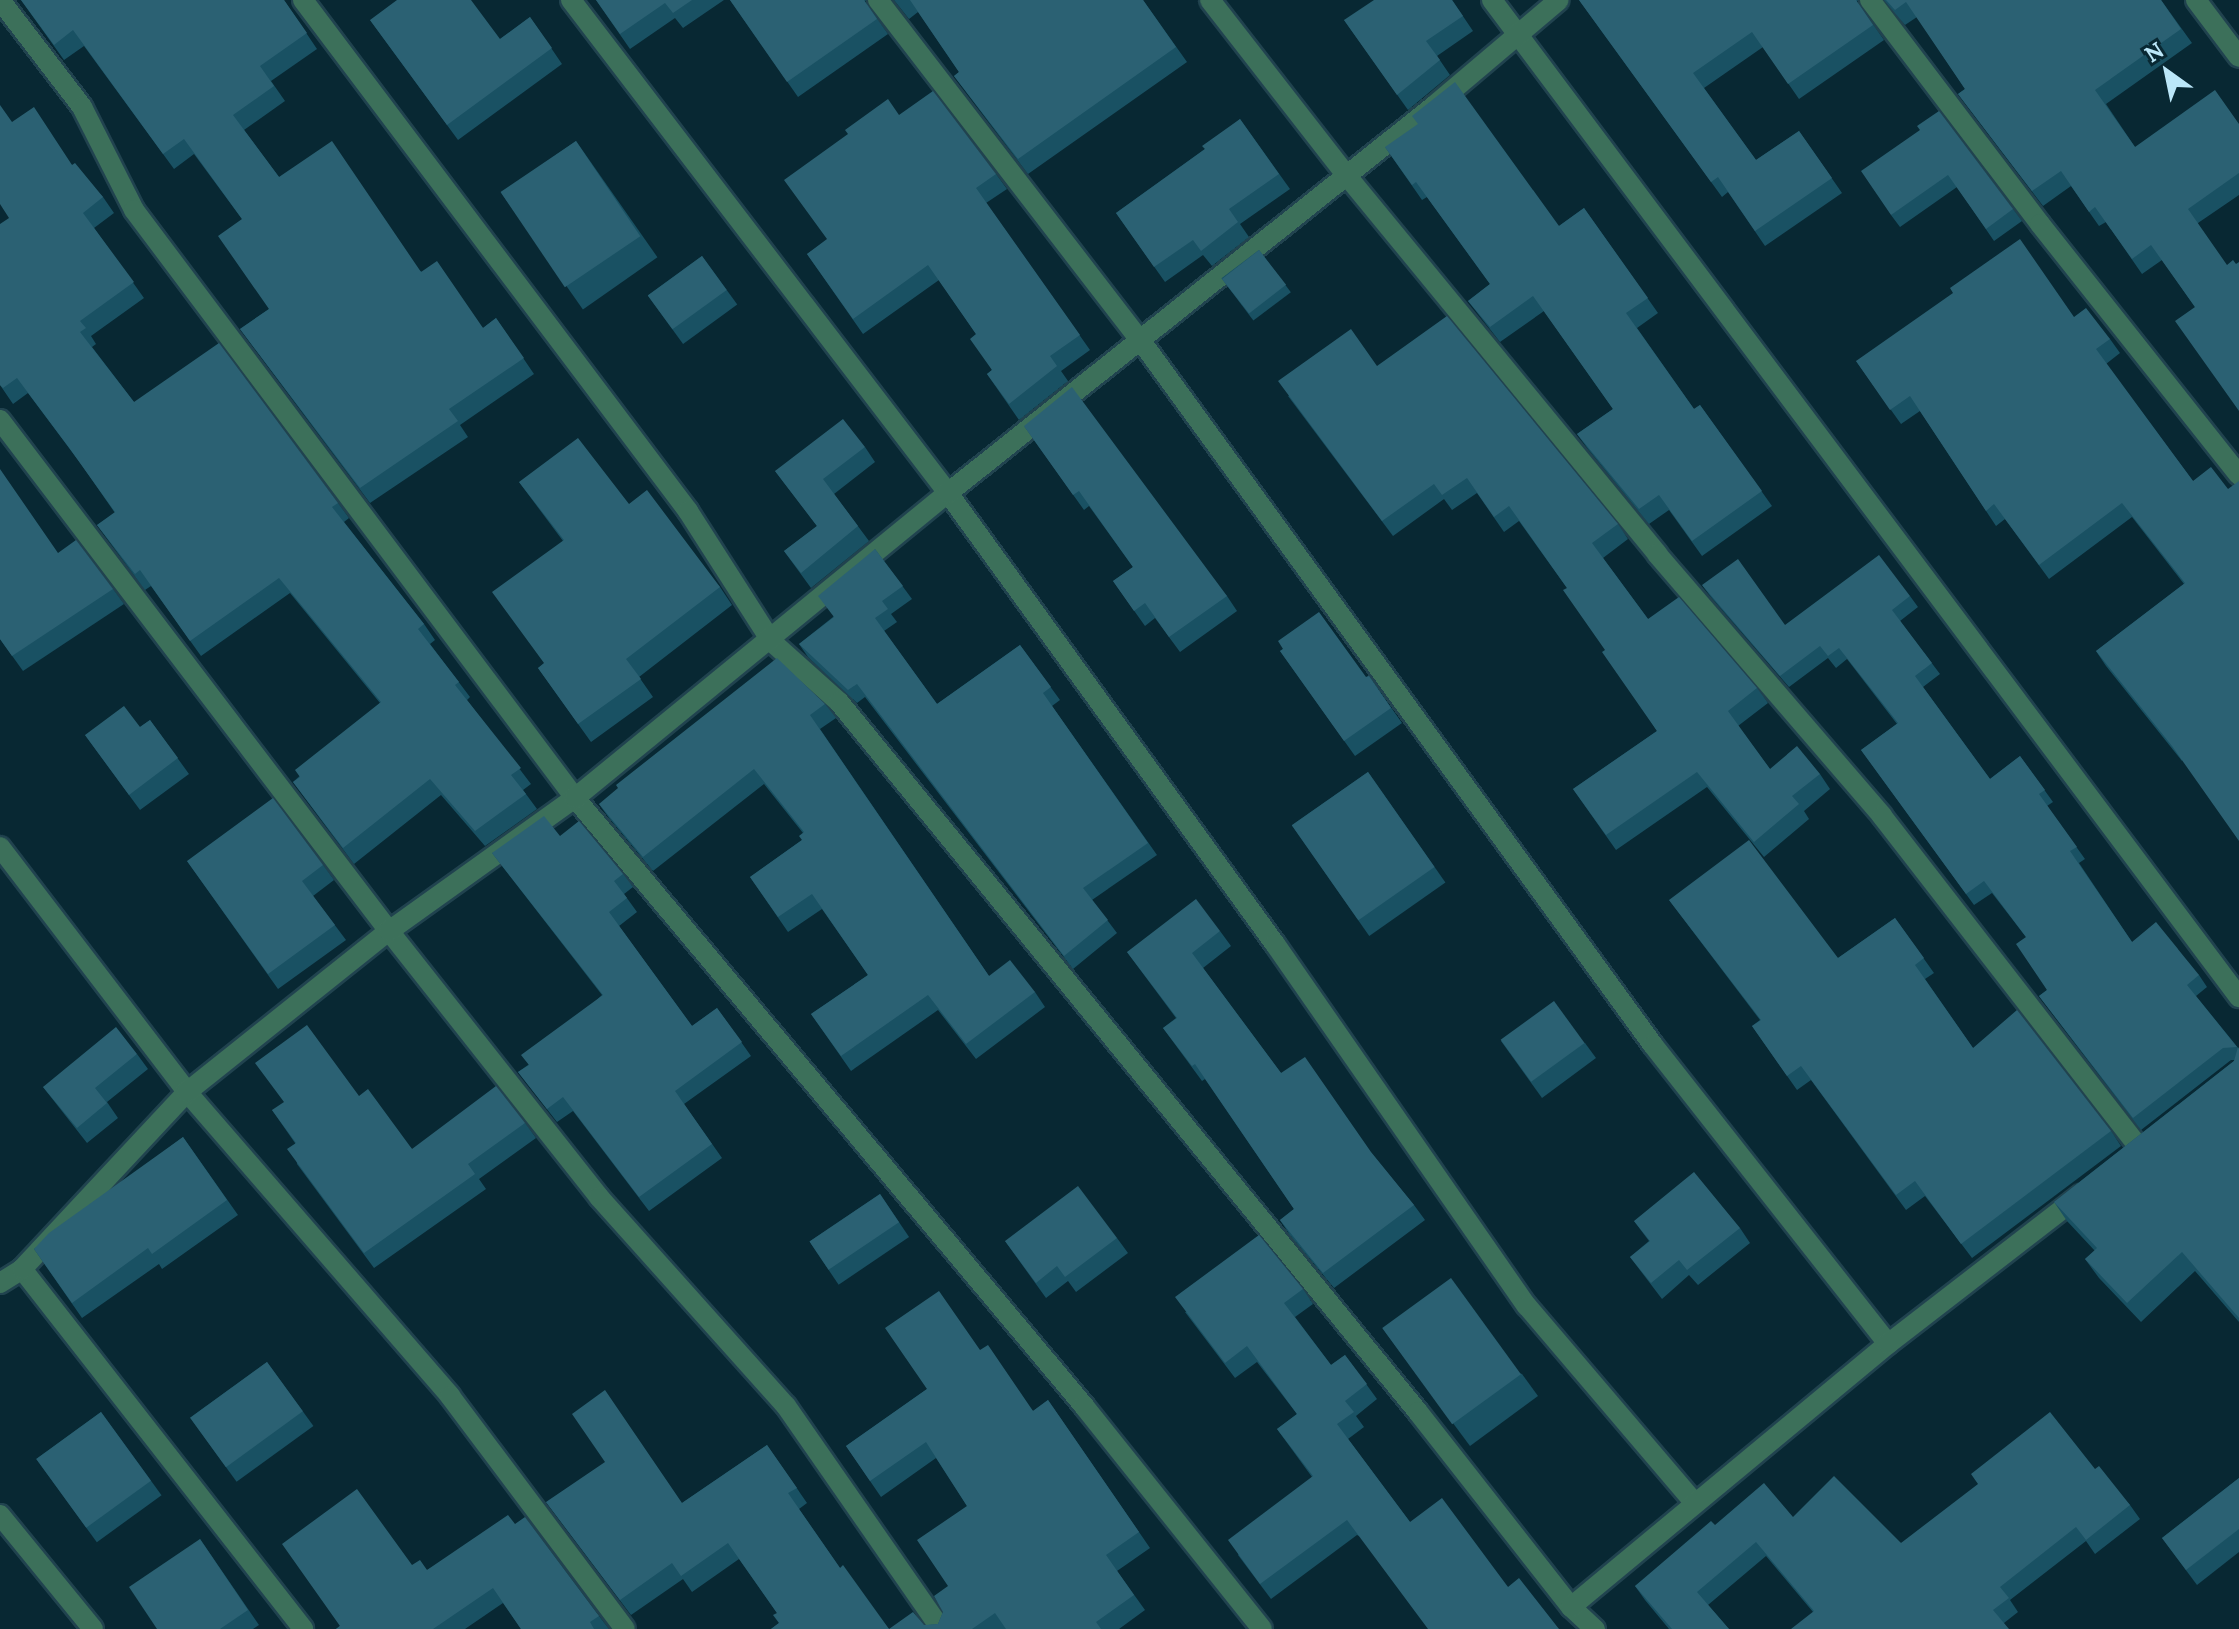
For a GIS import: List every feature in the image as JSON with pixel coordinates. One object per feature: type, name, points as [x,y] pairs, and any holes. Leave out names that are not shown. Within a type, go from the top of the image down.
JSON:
[{"type":"street","points":[[0,0],[82,107],[134,210],[575,798],[1084,1406],[1262,1629]]},
{"type":"street","points":[[303,0],[688,511],[771,641],[839,702],[1418,1412],[1571,1607],[1595,1629]]},
{"type":"street","points":[[571,0],[948,493],[1275,944],[1527,1306],[1694,1502]]},
{"type":"street","points":[[878,0],[1141,341],[1653,1045],[1888,1344]]},
{"type":"street","points":[[1210,0],[1347,176],[1657,554],[1882,816],[2140,1149]]},
{"type":"street","points":[[1492,0],[2239,997]]},
{"type":"street","points":[[0,1283],[22,1269],[187,1092],[389,931],[575,798],[771,641],[948,493],[1347,176],[1559,0]]},
{"type":"street","points":[[1870,0],[2040,224],[2239,475]]},
{"type":"street","points":[[2196,0],[2239,57]]},
{"type":"street","points":[[0,420],[389,931],[599,1197],[786,1406],[941,1629]]},
{"type":"street","points":[[0,847],[187,1092],[450,1396],[625,1629]]},
{"type":"street","points":[[1571,1607],[1888,1344],[2102,1179]]},
{"type":"street","points":[[22,1269],[303,1629]]},
{"type":"street","points":[[0,1515],[93,1629]]},
{"type":"building","points":[[21,0],[284,0],[307,33],[260,66],[274,86],[233,115],[279,177],[332,141],[421,272],[437,261],[483,328],[496,318],[524,358],[449,409],[458,421],[360,488],[240,329],[269,309],[218,236],[242,219],[184,139],[163,154],[73,30],[54,45]]},
{"type":"building","points":[[397,0],[471,0],[500,39],[530,17],[552,48],[447,125],[370,20]]},
{"type":"building","points":[[596,0],[692,0],[673,13],[665,3],[620,34]]},
{"type":"building","points":[[730,0],[864,0],[877,19],[787,82]]},
{"type":"building","points":[[910,0],[1143,0],[1176,47],[1018,159],[954,76],[959,72]]},
{"type":"building","points":[[1374,0],[1452,0],[1463,16],[1426,41],[1440,60],[1397,95],[1344,20]]},
{"type":"building","points":[[1579,0],[1856,0],[1873,25],[1788,84],[1752,32],[1693,73],[1756,160],[1799,131],[1832,178],[1755,231],[1718,177],[1711,182]]},
{"type":"building","points":[[1886,0],[2161,0],[2181,29],[2095,90],[2135,147],[2215,90],[2239,124],[2239,173],[2188,209],[2227,265],[2233,260],[2236,264],[2239,262],[2239,411],[2175,321],[2195,307],[2151,245],[2132,259],[2095,207],[2089,212],[2061,171],[2032,191],[1958,94],[1965,89],[1906,2],[1895,10]]},
{"type":"building","points":[[1455,82],[1559,226],[1584,208],[1648,298],[1626,313],[1694,409],[1700,405],[1762,491],[1692,541],[1659,495],[1639,509],[1577,434],[1613,409],[1533,296],[1490,327],[1468,301],[1490,284],[1416,182],[1412,185],[1385,147],[1418,124],[1412,116]]},
{"type":"building","points":[[933,91],[996,174],[976,188],[1080,335],[1050,356],[1057,366],[1009,404],[987,374],[992,370],[970,339],[976,334],[928,265],[853,319],[807,254],[827,239],[784,180],[848,134],[845,130],[888,99],[899,115]]},
{"type":"building","points":[[0,105],[12,122],[34,107],[72,165],[75,163],[103,197],[83,213],[134,282],[80,321],[86,328],[80,332],[134,402],[219,343],[338,503],[332,507],[424,624],[418,629],[459,682],[455,685],[521,768],[511,775],[526,794],[475,831],[430,779],[343,848],[293,782],[300,777],[295,770],[381,702],[279,578],[190,641],[140,570],[135,574],[97,525],[115,512],[70,449],[17,378],[3,388],[0,385],[0,224],[9,218],[0,204]]},
{"type":"building","points":[[1939,111],[2013,209],[1986,229],[1948,175],[1891,215],[1861,171],[1920,130],[1917,126]]},
{"type":"building","points":[[1240,119],[1279,174],[1229,209],[1238,222],[1201,251],[1193,240],[1154,267],[1116,213],[1205,149],[1202,146]]},
{"type":"building","points":[[576,141],[640,236],[565,287],[501,192]]},
{"type":"building","points":[[2020,239],[2074,317],[2086,308],[2110,339],[2096,349],[2193,481],[2211,467],[2228,489],[2239,481],[2239,841],[2172,746],[2096,651],[2185,583],[2122,503],[2039,565],[1994,504],[1986,511],[1910,396],[1890,410],[1856,361],[1953,293],[1950,288]]},
{"type":"building","points":[[1259,250],[1286,285],[1249,314],[1222,279]]},
{"type":"building","points":[[702,256],[727,290],[672,329],[648,295]]},
{"type":"building","points":[[1447,316],[1618,524],[1592,543],[1648,619],[1679,597],[1757,688],[1728,711],[1770,769],[1797,746],[1820,774],[1792,796],[1799,804],[1754,842],[1697,772],[1606,835],[1573,789],[1657,731],[1563,590],[1567,588],[1509,506],[1494,517],[1467,478],[1442,495],[1434,484],[1382,521],[1278,381],[1351,329],[1377,366]]},
{"type":"building","points":[[1072,387],[1227,596],[1169,637],[1145,603],[1134,611],[1113,581],[1133,567],[1079,491],[1073,495],[1024,426]]},
{"type":"building","points":[[843,419],[865,447],[823,479],[858,526],[801,573],[784,551],[817,526],[775,471]]},
{"type":"building","points":[[578,438],[629,504],[647,490],[720,587],[626,659],[641,679],[578,724],[538,668],[544,663],[492,592],[564,540],[519,482]]},
{"type":"building","points":[[0,469],[58,553],[76,540],[113,589],[12,656],[0,639]]},
{"type":"building","points":[[875,549],[903,586],[882,601],[888,609],[875,618],[937,704],[1020,645],[1051,687],[1043,693],[1148,843],[1083,888],[1108,920],[1064,956],[857,684],[848,690],[799,644],[834,617],[818,596]]},
{"type":"building","points":[[1879,555],[1910,596],[1892,610],[1932,663],[1915,676],[1990,779],[2020,756],[2045,790],[2039,794],[2077,847],[2070,851],[2132,942],[2156,922],[2199,975],[2187,985],[2237,1047],[2223,1048],[2133,1118],[2039,996],[2047,990],[2016,944],[2026,937],[1984,881],[1966,894],[1861,750],[1898,723],[1839,648],[1828,656],[1820,646],[1780,676],[1702,585],[1738,559],[1785,625]]},
{"type":"building","points":[[1319,612],[1391,708],[1344,741],[1280,651],[1283,649],[1278,641]]},
{"type":"building","points":[[777,658],[825,704],[810,715],[989,976],[1010,960],[1035,992],[966,1044],[928,995],[841,1056],[811,1014],[868,975],[812,894],[778,917],[750,877],[802,840],[799,836],[804,832],[754,769],[643,857],[599,804],[618,788],[616,785]]},
{"type":"building","points":[[124,706],[140,727],[150,720],[178,758],[129,795],[85,735]]},
{"type":"building","points":[[1368,772],[1435,867],[1358,920],[1292,825]]},
{"type":"building","points":[[273,798],[323,865],[302,881],[335,925],[268,974],[187,861]]},
{"type":"building","points":[[544,816],[560,836],[579,821],[623,874],[614,881],[627,898],[609,912],[692,1026],[717,1008],[742,1042],[675,1091],[712,1144],[639,1197],[563,1097],[547,1109],[518,1072],[529,1065],[521,1055],[603,995],[492,853]]},
{"type":"building","points":[[1749,840],[1838,958],[1895,918],[1924,958],[1915,965],[1973,1048],[2017,1010],[2111,1131],[1961,1244],[1915,1181],[1896,1195],[1801,1066],[1787,1076],[1752,1026],[1761,1020],[1669,900]]},
{"type":"building","points":[[1196,899],[1220,931],[1192,953],[1281,1073],[1305,1057],[1371,1152],[1414,1205],[1323,1273],[1280,1220],[1294,1209],[1195,1064],[1192,1066],[1163,1028],[1177,1018],[1127,952]]},
{"type":"building","points":[[1554,1001],[1585,1043],[1531,1082],[1501,1040]]},
{"type":"building","points":[[307,1025],[359,1096],[368,1089],[412,1149],[496,1086],[525,1123],[468,1164],[475,1174],[364,1253],[287,1149],[296,1143],[272,1110],[284,1102],[255,1063]]},
{"type":"building","points":[[116,1027],[137,1054],[95,1088],[107,1103],[77,1128],[43,1087]]},
{"type":"building","points":[[2238,1047],[2239,1318],[2182,1252],[2127,1303],[2085,1259],[2097,1248],[2054,1202],[2234,1061]]},
{"type":"building","points":[[183,1137],[227,1200],[152,1254],[148,1248],[72,1303],[34,1249],[49,1233]]},
{"type":"building","points":[[1694,1172],[1740,1228],[1687,1270],[1679,1260],[1651,1283],[1630,1257],[1650,1241],[1634,1221]]},
{"type":"building","points":[[1078,1186],[1117,1238],[1065,1277],[1057,1266],[1036,1283],[1005,1241]]},
{"type":"building","points":[[880,1194],[899,1222],[829,1270],[810,1242]]},
{"type":"building","points":[[1259,1235],[1303,1289],[1284,1303],[1331,1365],[1345,1355],[1367,1384],[1345,1401],[1354,1412],[1337,1424],[1410,1522],[1442,1498],[1508,1587],[1519,1578],[1559,1629],[1428,1629],[1347,1520],[1260,1584],[1228,1540],[1313,1476],[1277,1429],[1297,1414],[1247,1346],[1225,1363],[1175,1297]]},
{"type":"building","points":[[1451,1278],[1521,1374],[1452,1424],[1382,1328]]},
{"type":"building","points":[[939,1291],[980,1350],[988,1345],[1033,1411],[1048,1400],[1139,1532],[1106,1555],[1134,1595],[1096,1622],[1101,1629],[1006,1629],[995,1613],[972,1629],[889,1629],[913,1612],[924,1625],[938,1624],[943,1612],[934,1596],[948,1586],[917,1540],[967,1506],[926,1442],[870,1481],[846,1446],[927,1389],[885,1328]]},
{"type":"building","points":[[267,1362],[303,1411],[226,1467],[190,1418]]},
{"type":"building","points":[[605,1390],[682,1503],[767,1445],[797,1488],[788,1493],[840,1568],[843,1565],[889,1629],[771,1629],[779,1623],[773,1615],[777,1613],[728,1543],[681,1576],[672,1563],[620,1600],[546,1502],[605,1462],[572,1414]]},
{"type":"building","points":[[101,1412],[151,1481],[86,1528],[36,1459]]},
{"type":"building","points":[[2050,1412],[2095,1469],[2099,1466],[2130,1505],[2086,1540],[2076,1527],[2000,1587],[2009,1598],[1993,1610],[2009,1629],[1791,1629],[1814,1611],[1756,1542],[1697,1592],[1729,1629],[1672,1629],[1635,1586],[1711,1521],[1715,1525],[1764,1483],[1793,1517],[1834,1476],[1901,1543],[1978,1484],[1971,1474]]},
{"type":"building","points":[[2239,1478],[2239,1529],[2186,1570],[2162,1538]]},
{"type":"building","points":[[357,1489],[412,1565],[420,1560],[427,1570],[508,1515],[515,1524],[525,1517],[599,1616],[590,1622],[594,1629],[521,1629],[493,1588],[433,1629],[336,1629],[340,1626],[282,1544]]},
{"type":"building","points":[[200,1539],[248,1610],[220,1629],[157,1629],[129,1587]]}]
